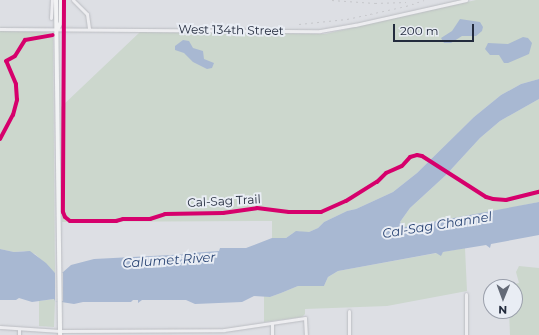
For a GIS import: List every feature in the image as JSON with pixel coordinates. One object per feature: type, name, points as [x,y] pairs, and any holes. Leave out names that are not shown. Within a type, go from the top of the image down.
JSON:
[{"type":"main road","points":[[56,0],[55,22],[58,29],[60,333]]},
{"type":"main road","points":[[58,29],[61,22],[61,0]]},
{"type":"street","points":[[51,18],[52,0]]},
{"type":"street","points":[[73,0],[87,14],[89,28]]},
{"type":"street","name":"West 134th Street","points":[[0,29],[89,28],[320,31],[466,0]]},
{"type":"street","points":[[466,294],[466,335]]},
{"type":"street","points":[[349,310],[349,335]]},
{"type":"street","points":[[0,327],[60,333],[141,330],[224,330],[305,318],[306,335]]},
{"type":"street","points":[[272,323],[272,335]]},
{"type":"street","points":[[19,329],[19,335]]},
{"type":"street","points":[[141,330],[141,335]]},
{"type":"street","points":[[182,330],[183,335]]},
{"type":"street","points":[[224,330],[224,335]]},
{"type":"shaded area","points":[[476,0],[539,0],[539,79],[521,84],[501,95],[474,117],[417,173],[393,192],[356,209],[347,211],[324,222],[318,228],[309,232],[304,233],[299,231],[286,238],[272,238],[272,221],[62,222],[61,107],[140,32],[325,34]]},
{"type":"shaded area","points":[[0,31],[46,32],[50,33],[53,37],[55,273],[35,254],[24,251],[14,252],[0,249]]},
{"type":"shaded area","points":[[539,99],[539,202],[439,222],[404,227],[400,222],[410,208],[446,175],[480,138],[500,121]]},
{"type":"shaded area","points":[[465,248],[467,291],[387,306],[305,309],[305,314],[302,317],[264,322],[264,296],[270,297],[298,286],[324,286],[328,277],[338,271],[437,253],[440,255],[443,252]]},
{"type":"shaded area","points":[[519,266],[539,268],[539,335],[510,335],[509,319],[523,319],[523,279],[518,279],[516,272]]},
{"type":"shaded area","points":[[55,299],[54,327],[39,326],[39,301]]},
{"type":"water","points":[[460,19],[480,22],[483,27],[482,31],[476,36],[462,36],[451,43],[444,43],[441,38],[452,31]]},
{"type":"water","points":[[523,37],[528,38],[532,43],[529,54],[508,63],[504,63],[499,55],[490,55],[485,49],[488,43],[508,44]]},
{"type":"water","points":[[183,40],[189,41],[193,48],[203,51],[204,59],[214,63],[212,68],[207,69],[193,62],[184,53],[175,50],[175,46]]},
{"type":"water","points":[[539,79],[539,99],[500,121],[480,138],[446,175],[410,208],[400,222],[404,227],[411,226],[539,202],[539,235],[491,244],[490,248],[486,245],[443,252],[441,256],[436,253],[338,271],[328,277],[324,286],[298,286],[270,297],[254,296],[242,302],[195,304],[186,300],[142,300],[138,303],[138,300],[133,300],[131,302],[83,302],[74,304],[55,301],[54,299],[32,302],[19,298],[16,300],[0,300],[0,249],[14,252],[30,251],[46,263],[55,273],[62,273],[71,265],[94,259],[190,254],[219,251],[220,248],[246,248],[272,238],[286,238],[296,231],[309,232],[318,228],[324,222],[347,211],[356,209],[393,192],[417,173],[474,117],[501,95],[521,84]]},
{"type":"pier","points":[[55,273],[63,273],[63,301],[55,301]]},
{"type":"railway","points":[[332,0],[375,3],[406,2]]},
{"type":"railway","points":[[299,24],[347,19],[406,6],[424,0]]},
{"type":"cycle path","name":"Cal-Sag Trail","points":[[64,0],[63,212],[65,217],[70,221],[150,219],[165,214],[223,213],[257,208],[289,212],[321,212],[346,201],[377,182],[386,173],[402,166],[410,157],[417,155],[422,156],[486,197],[506,200],[539,192]]},
{"type":"cycle path","points":[[0,139],[13,115],[17,100],[16,84],[6,61],[15,56],[25,40],[53,35]]},
{"type":"water label","name":"Cal-Sag Channel","points":[[437,225]]},
{"type":"water label","name":"Calumet River","points":[[169,260]]}]
